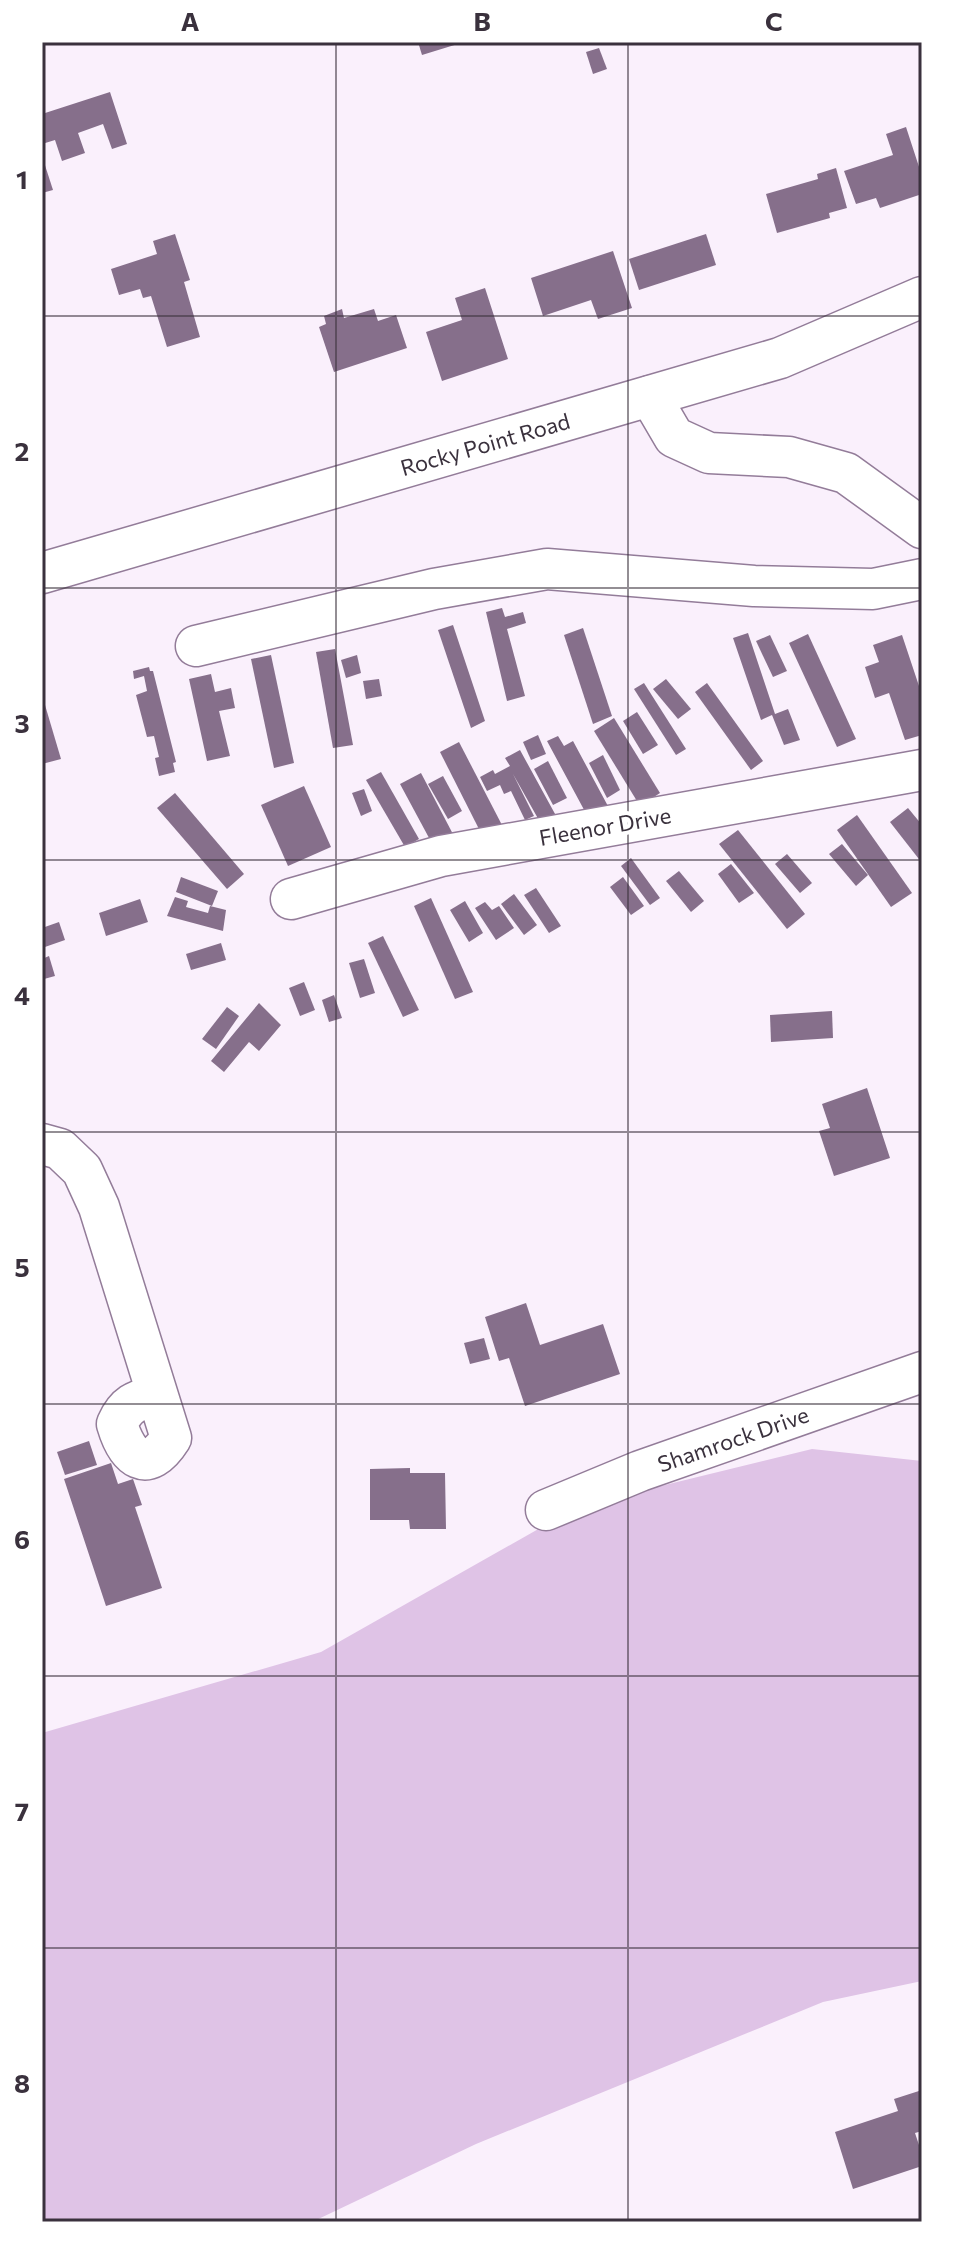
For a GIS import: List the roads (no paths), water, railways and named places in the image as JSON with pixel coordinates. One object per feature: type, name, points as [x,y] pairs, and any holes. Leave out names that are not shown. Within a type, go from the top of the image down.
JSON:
[{"type":"street","name":"Rocky Point Road","points":[[42,573],[780,358],[922,297]]},
{"type":"street","points":[[650,396],[674,437],[709,453],[789,457],[846,473],[922,528]]},
{"type":"street","points":[[196,646],[434,589],[547,569],[814,588],[873,589],[922,579]]},
{"type":"street","name":"Fleenor Drive","points":[[291,899],[441,856],[922,770]]},
{"type":"street","points":[[42,1144],[60,1149],[82,1170],[99,1207],[156,1395]]},
{"type":"street","name":"Shamrock Drive","points":[[546,1510],[640,1471],[922,1372]]}]
